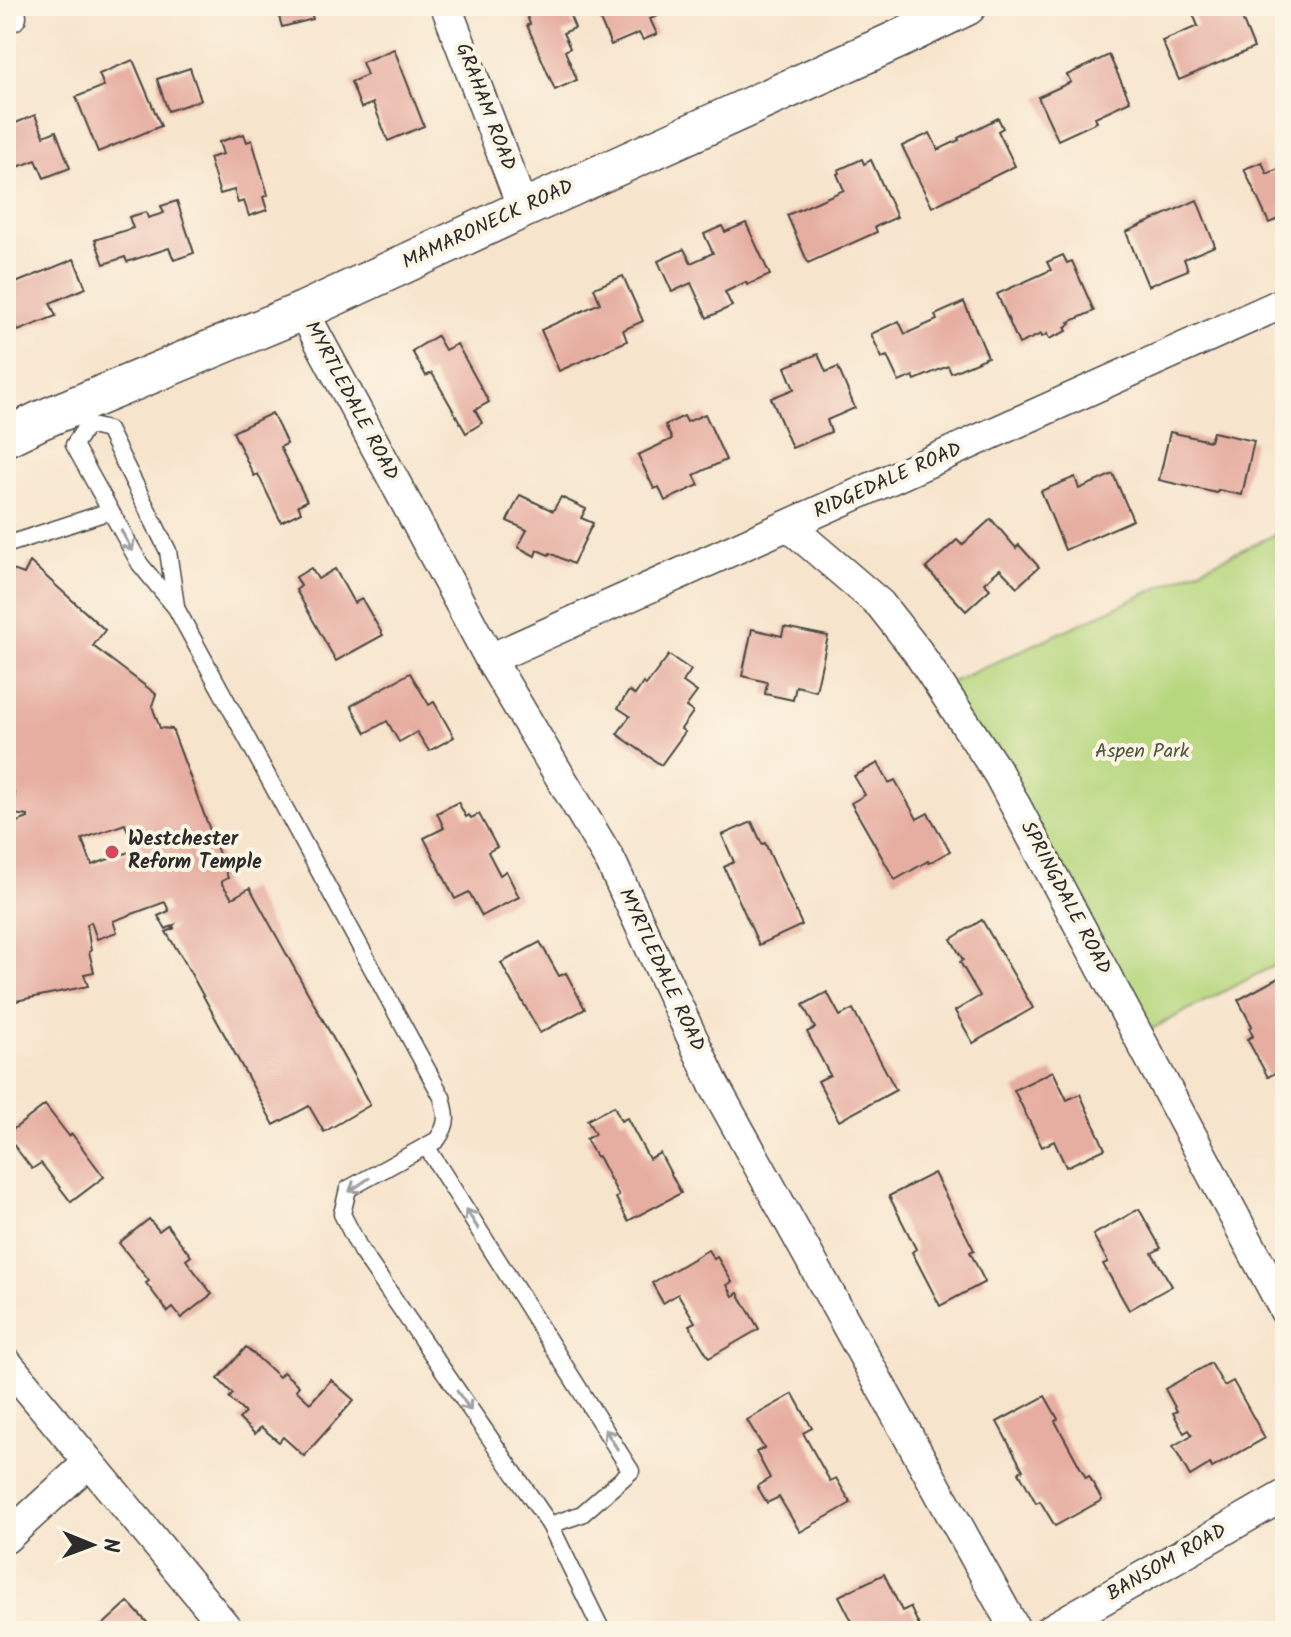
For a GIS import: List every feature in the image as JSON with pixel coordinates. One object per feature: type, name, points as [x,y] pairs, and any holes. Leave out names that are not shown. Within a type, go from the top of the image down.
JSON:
[{"type":"street","name":"GRAHAM ROAD","points":[[446,6],[523,209]]},
{"type":"street","name":"MAMARONECK ROAD","points":[[6,437],[82,415],[967,6]]},
{"type":"street","name":"RIDGEDALE ROAD","points":[[490,659],[1285,302]]},
{"type":"street","name":"MYRTLEDALE ROAD","points":[[303,311],[490,659],[611,862],[714,1085],[1016,1631]]},
{"type":"street","name":"SPRINGDALE ROAD","points":[[789,526],[880,604],[917,651],[998,773],[1285,1311]]},
{"type":"street","points":[[6,1362],[229,1631]]},
{"type":"street","points":[[6,1538],[88,1463]]},
{"type":"street","name":"BANSOM ROAD","points":[[1048,1631],[1285,1495]]},
{"type":"lane","points":[[176,608],[168,551],[108,430],[82,415],[74,445],[140,564],[176,608],[442,1097],[446,1128],[437,1140],[348,1189],[342,1214],[361,1251],[550,1525],[602,1631]]},
{"type":"lane","points":[[6,545],[110,511]]},
{"type":"lane","points":[[426,1146],[631,1471],[582,1514],[550,1525]]},
{"type":"green space","name":"Aspen Park","points":[[1285,530],[1285,960],[1138,1036],[941,687]]},
{"type":"building","points":[[276,6],[309,6],[313,19],[282,27]]},
{"type":"building","points":[[523,6],[566,6],[575,28],[563,33],[570,48],[565,51],[577,80],[555,90],[527,25],[530,24]]},
{"type":"building","points":[[594,6],[654,6],[658,16],[650,19],[657,34],[643,40],[639,33],[611,45]]},
{"type":"building","points":[[1212,6],[1237,6],[1254,48],[1179,80],[1162,41],[1198,26],[1193,14]]},
{"type":"building","points":[[394,49],[424,126],[388,141],[373,103],[361,108],[351,82],[367,75],[362,62]]},
{"type":"building","points":[[1109,55],[1130,101],[1095,117],[1097,122],[1058,140],[1038,97],[1071,82],[1067,75]]},
{"type":"building","points":[[133,60],[161,126],[98,152],[76,97],[104,86],[99,74]]},
{"type":"building","points":[[190,68],[201,100],[168,111],[157,79]]},
{"type":"building","points":[[35,115],[44,136],[56,131],[70,168],[44,178],[36,160],[10,170],[6,160],[6,127]]},
{"type":"building","points":[[998,118],[1003,128],[998,131],[1015,166],[932,207],[902,146],[930,133],[938,150]]},
{"type":"building","points":[[244,134],[247,142],[252,140],[268,195],[263,197],[267,210],[249,216],[244,201],[238,203],[234,190],[220,194],[209,158],[223,154],[219,142]]},
{"type":"building","points":[[862,159],[864,164],[871,160],[897,217],[875,227],[877,232],[808,263],[787,215],[844,190],[838,170]]},
{"type":"building","points":[[1262,162],[1267,174],[1285,166],[1285,216],[1269,223],[1244,169]]},
{"type":"building","points":[[1197,200],[1215,246],[1184,259],[1188,270],[1148,286],[1126,232]]},
{"type":"building","points":[[177,201],[194,253],[174,260],[169,248],[127,262],[125,257],[104,264],[95,240],[133,228],[129,217],[146,212],[148,218],[164,213],[161,206]]},
{"type":"building","points":[[746,223],[770,275],[725,292],[732,306],[707,318],[691,283],[672,292],[658,261],[684,249],[691,263],[713,253],[704,234],[722,226],[725,232]]},
{"type":"building","points":[[1063,255],[1067,263],[1072,261],[1094,311],[1069,322],[1071,324],[1065,327],[1067,331],[1049,339],[1047,334],[1042,337],[1041,334],[1019,344],[997,294],[1051,270],[1047,262]]},
{"type":"building","points":[[74,259],[86,288],[50,303],[56,316],[18,331],[14,323],[6,327],[6,287]]},
{"type":"building","points":[[623,276],[643,321],[623,330],[627,341],[559,371],[541,330],[600,303],[594,288]]},
{"type":"building","points":[[964,302],[988,357],[951,373],[948,366],[915,380],[913,376],[899,382],[887,356],[882,358],[871,334],[899,321],[905,334],[937,320],[935,315]]},
{"type":"building","points":[[437,336],[445,350],[457,344],[489,402],[475,410],[482,423],[466,433],[432,373],[426,376],[412,351]]},
{"type":"building","points":[[818,354],[826,372],[838,367],[855,408],[827,420],[831,432],[792,448],[771,398],[794,389],[785,367]]},
{"type":"building","points":[[272,413],[287,444],[280,447],[307,501],[298,505],[301,512],[281,522],[233,432]]},
{"type":"building","points":[[705,414],[726,460],[694,475],[699,485],[665,501],[659,487],[654,489],[638,455],[672,439],[665,425],[684,416],[687,422]]},
{"type":"building","points":[[1170,432],[1210,441],[1213,432],[1254,441],[1242,495],[1218,490],[1217,493],[1159,480]]},
{"type":"building","points":[[1113,474],[1133,520],[1065,550],[1041,491],[1075,477],[1079,489]]},
{"type":"building","points":[[520,495],[553,511],[561,497],[586,509],[581,518],[593,523],[573,564],[550,553],[537,550],[535,556],[518,547],[527,530],[507,521]]},
{"type":"building","points":[[991,519],[1016,548],[1019,545],[1039,567],[1017,587],[1000,569],[984,583],[990,589],[966,611],[926,568],[957,540],[962,545]]},
{"type":"building","name":"Westchester Reform Temple","points":[[30,562],[105,630],[93,646],[156,694],[152,706],[160,728],[172,729],[228,878],[222,884],[232,898],[250,888],[370,1105],[324,1132],[309,1106],[274,1125],[166,932],[175,928],[172,928],[174,925],[166,929],[158,916],[169,911],[165,902],[113,921],[117,932],[97,939],[91,922],[87,925],[94,972],[84,974],[88,986],[6,1003],[6,826],[28,816],[12,814],[15,793],[6,792],[6,605],[13,570],[24,574]],"holes":[[[125,824],[135,850],[92,865],[82,839]]]},
{"type":"building","points":[[311,568],[318,579],[335,569],[354,603],[362,599],[383,635],[336,661],[296,590],[301,586],[296,577]]},
{"type":"building","points":[[784,627],[828,636],[816,691],[796,686],[793,700],[765,694],[767,682],[742,676],[752,629],[782,636]]},
{"type":"building","points":[[669,655],[691,670],[683,682],[697,692],[686,707],[693,712],[681,729],[685,732],[661,765],[617,734],[630,716],[618,708],[629,691],[635,695],[643,683],[646,685]]},
{"type":"building","points":[[410,673],[429,705],[434,702],[454,737],[429,751],[417,732],[399,742],[387,721],[366,733],[351,706]]},
{"type":"building","points":[[878,763],[889,783],[895,780],[917,819],[928,813],[950,851],[895,880],[851,803],[865,795],[854,776]]},
{"type":"building","points":[[458,802],[466,817],[479,814],[497,847],[488,852],[500,875],[506,871],[519,897],[482,916],[469,892],[455,899],[424,838],[444,828],[437,813]]},
{"type":"building","points":[[752,822],[762,844],[765,843],[802,925],[759,945],[724,867],[734,862],[722,835]]},
{"type":"building","points":[[982,920],[1033,1008],[973,1043],[955,1011],[980,996],[960,962],[963,960],[951,939]]},
{"type":"building","points":[[540,942],[559,976],[566,973],[585,1009],[540,1033],[501,963]]},
{"type":"building","points":[[1280,977],[1285,987],[1285,1067],[1268,1077],[1247,1039],[1253,1036],[1249,1028],[1252,1026],[1238,1000]]},
{"type":"building","points":[[827,992],[840,1016],[853,1009],[896,1090],[839,1121],[818,1081],[830,1075],[807,1032],[815,1028],[803,1005]]},
{"type":"building","points":[[1053,1071],[1067,1100],[1080,1094],[1105,1149],[1066,1167],[1054,1141],[1042,1147],[1014,1090]]},
{"type":"building","points":[[45,1105],[69,1136],[72,1134],[104,1177],[71,1202],[41,1163],[32,1169],[6,1135]]},
{"type":"building","points":[[614,1106],[621,1121],[627,1118],[649,1159],[660,1153],[681,1193],[628,1221],[616,1198],[619,1196],[586,1139],[595,1134],[587,1120]]},
{"type":"building","points":[[934,1173],[974,1250],[970,1252],[985,1282],[940,1306],[912,1252],[916,1249],[889,1196]]},
{"type":"building","points":[[1139,1209],[1161,1248],[1152,1253],[1172,1286],[1129,1310],[1103,1264],[1108,1262],[1093,1235]]},
{"type":"building","points":[[149,1219],[159,1231],[167,1225],[191,1256],[186,1260],[212,1294],[181,1318],[173,1308],[168,1312],[146,1283],[149,1281],[119,1243]]},
{"type":"building","points":[[708,1250],[714,1259],[717,1257],[732,1282],[727,1285],[733,1296],[738,1293],[759,1329],[709,1358],[689,1325],[695,1322],[678,1294],[663,1303],[652,1283]]},
{"type":"building","points":[[246,1347],[279,1377],[283,1372],[299,1386],[296,1390],[310,1403],[331,1380],[354,1400],[304,1456],[283,1437],[279,1442],[261,1427],[255,1434],[239,1419],[245,1413],[229,1398],[233,1394],[218,1379]]},
{"type":"building","points":[[1211,1363],[1224,1386],[1233,1381],[1265,1438],[1212,1468],[1210,1464],[1190,1476],[1173,1446],[1192,1435],[1189,1430],[1184,1433],[1165,1389]]},
{"type":"building","points":[[793,1394],[812,1428],[803,1433],[830,1481],[836,1478],[851,1503],[800,1532],[779,1497],[767,1503],[757,1486],[770,1478],[756,1452],[764,1448],[747,1420]]},
{"type":"building","points":[[1045,1396],[1086,1478],[1089,1476],[1102,1500],[1055,1526],[1040,1501],[1036,1503],[1019,1472],[1023,1470],[997,1422]]},
{"type":"building","points":[[884,1574],[902,1611],[910,1607],[922,1631],[851,1631],[856,1629],[839,1596]]},
{"type":"building","points":[[128,1602],[155,1631],[96,1631]]},
{"type":"place","name":"Westchester Reform Temple","points":[[112,852]]}]
